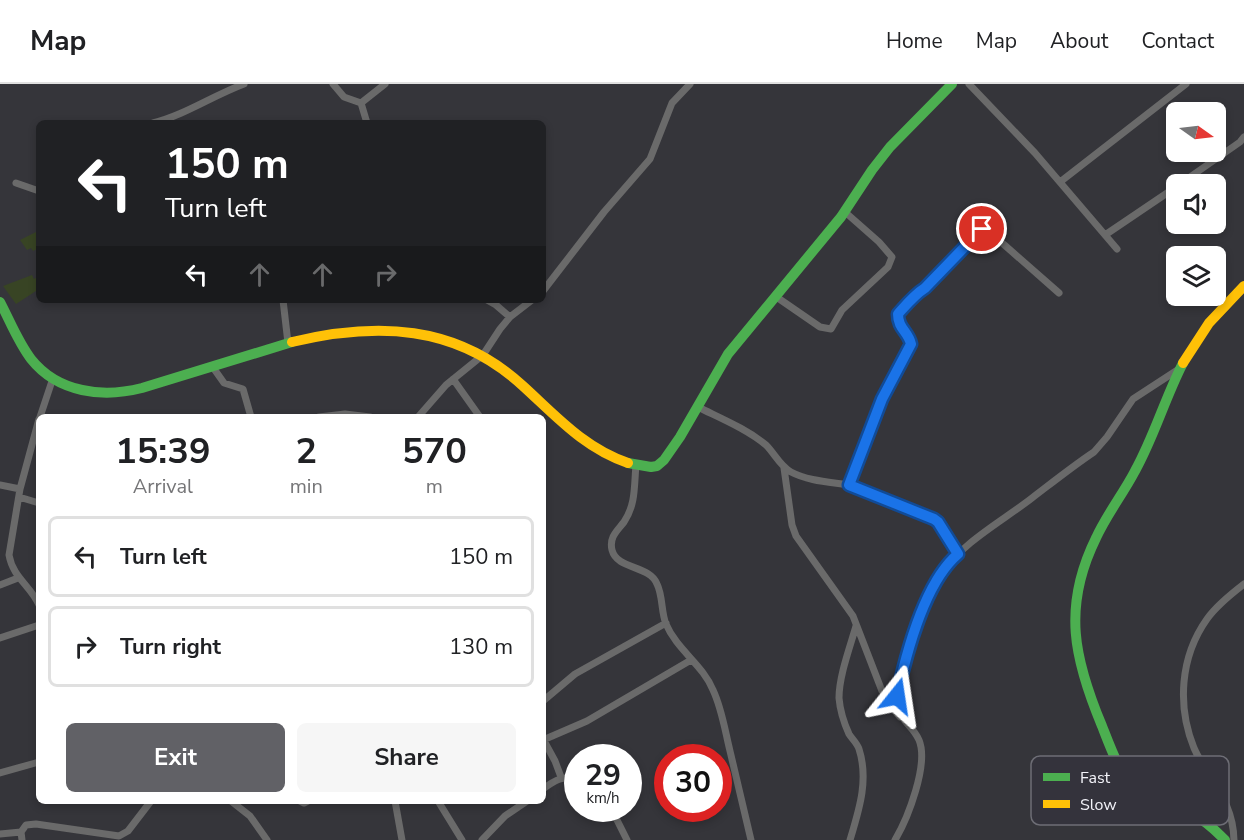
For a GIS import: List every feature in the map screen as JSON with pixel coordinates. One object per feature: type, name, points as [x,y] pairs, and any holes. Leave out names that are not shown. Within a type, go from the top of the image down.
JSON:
[{"type":"main road","points":[[0,302],[24,350],[38,366],[53,378],[77,390],[96,393],[116,393],[144,387],[288,343],[349,332],[388,330],[425,334],[449,340],[483,355],[517,380],[565,427],[611,458],[647,467],[657,466],[668,455],[722,362],[845,212],[873,169],[916,118],[952,84]]},
{"type":"main road","points":[[1115,756],[1084,675],[1075,641],[1078,596],[1089,552],[1097,534],[1133,477],[1173,383],[1198,336],[1244,286]]},
{"type":"main road","points":[[1209,825],[1225,840]]},
{"type":"street","points":[[162,120],[188,111],[219,93],[244,84]]},
{"type":"street","points":[[333,84],[344,97],[361,103]]},
{"type":"street","points":[[361,103],[385,84]]},
{"type":"street","points":[[546,287],[604,212],[650,159],[672,103],[690,84]]},
{"type":"street","points":[[969,84],[1060,182],[1117,249]]},
{"type":"street","points":[[1060,182],[1186,84]]},
{"type":"street","points":[[361,103],[366,120]]},
{"type":"street","points":[[1194,174],[1244,137]]},
{"type":"street","points":[[16,183],[36,190]]},
{"type":"street","points":[[1105,235],[1166,194]]},
{"type":"street","points":[[776,296],[820,327],[831,330],[842,310],[888,267],[892,257],[879,242],[845,212]]},
{"type":"street","points":[[849,485],[882,399],[911,344],[910,338],[898,323],[898,314],[978,232],[982,229],[993,235],[1059,293]]},
{"type":"street","points":[[283,303],[288,343]]},
{"type":"street","points":[[493,303],[510,317]]},
{"type":"street","points":[[420,414],[453,379],[483,355],[510,317],[528,303]]},
{"type":"street","points":[[212,366],[224,383],[243,389],[249,414]]},
{"type":"street","points":[[901,718],[897,696],[919,622],[928,597],[940,575],[958,554],[986,530],[1094,452],[1133,399],[1182,367]]},
{"type":"street","points":[[40,414],[53,378]]},
{"type":"street","points":[[453,379],[478,414]]},
{"type":"street","points":[[698,406],[767,446],[784,468],[801,477],[849,485],[934,519],[958,554]]},
{"type":"street","points":[[36,429],[20,489],[9,555],[18,578],[36,599]]},
{"type":"street","points":[[636,465],[634,500],[624,522],[615,533],[611,544],[612,552],[616,559],[645,573],[657,582],[666,623],[691,660],[705,673],[714,690],[751,840]]},
{"type":"street","points":[[784,468],[792,525],[796,536],[843,601],[856,626],[888,703],[916,733],[922,750],[923,762],[901,830],[895,840]]},
{"type":"street","points":[[0,485],[20,489]]},
{"type":"street","points":[[19,497],[36,502]]},
{"type":"street","points":[[0,560],[11,563]]},
{"type":"street","points":[[0,585],[18,578]]},
{"type":"street","points":[[1199,756],[1185,719],[1182,695],[1186,670],[1194,644],[1207,619],[1244,584]]},
{"type":"street","points":[[546,699],[575,675],[666,623]]},
{"type":"street","points":[[0,638],[36,626]]},
{"type":"street","points":[[850,840],[859,812],[864,780],[863,766],[858,746],[850,735],[842,715],[839,697],[846,660],[856,626]]},
{"type":"street","points":[[546,739],[587,721],[691,660]]},
{"type":"street","points":[[546,745],[561,777],[546,787]]},
{"type":"street","points":[[0,773],[36,763]]},
{"type":"street","points":[[22,840],[21,832],[26,825],[36,824],[119,836],[128,831],[149,804]]},
{"type":"street","points":[[235,804],[250,816],[267,840]]},
{"type":"street","points":[[396,804],[402,840]]},
{"type":"street","points":[[440,804],[462,840]]},
{"type":"street","points":[[482,840],[505,816],[522,804]]},
{"type":"street","points":[[1229,811],[1234,840]]},
{"type":"street","points":[[618,822],[627,840]]},
{"type":"street","points":[[0,834],[21,832]]},
{"type":"green space","points":[[36,232],[36,250],[27,250],[20,240]]},
{"type":"green space","points":[[32,275],[34,279],[36,278],[36,291],[16,304],[3,286]]},
{"type":"traffic: fast","points":[[628,463],[651,467],[657,466],[664,460],[680,437],[728,354],[841,217],[890,147],[952,84]]},
{"type":"traffic: fast","points":[[0,302],[31,359],[54,379],[82,390],[112,392],[142,388],[292,342]]},
{"type":"traffic: fast","points":[[1114,756],[1092,702],[1079,655],[1076,610],[1079,587],[1085,563],[1100,529],[1142,458],[1183,363]]},
{"type":"traffic: fast","points":[[1209,825],[1225,840]]},
{"type":"traffic: slow","points":[[1183,363],[1209,323],[1244,286]]},
{"type":"traffic: slow","points":[[292,342],[354,332],[384,331],[414,333],[443,340],[470,350],[497,365],[584,440],[612,457],[628,463]]},
{"type":"route","points":[[897,696],[901,675],[928,597],[940,575],[958,554],[934,519],[896,506],[849,485],[882,399],[911,344],[910,338],[898,323],[898,314],[982,229]]}]
